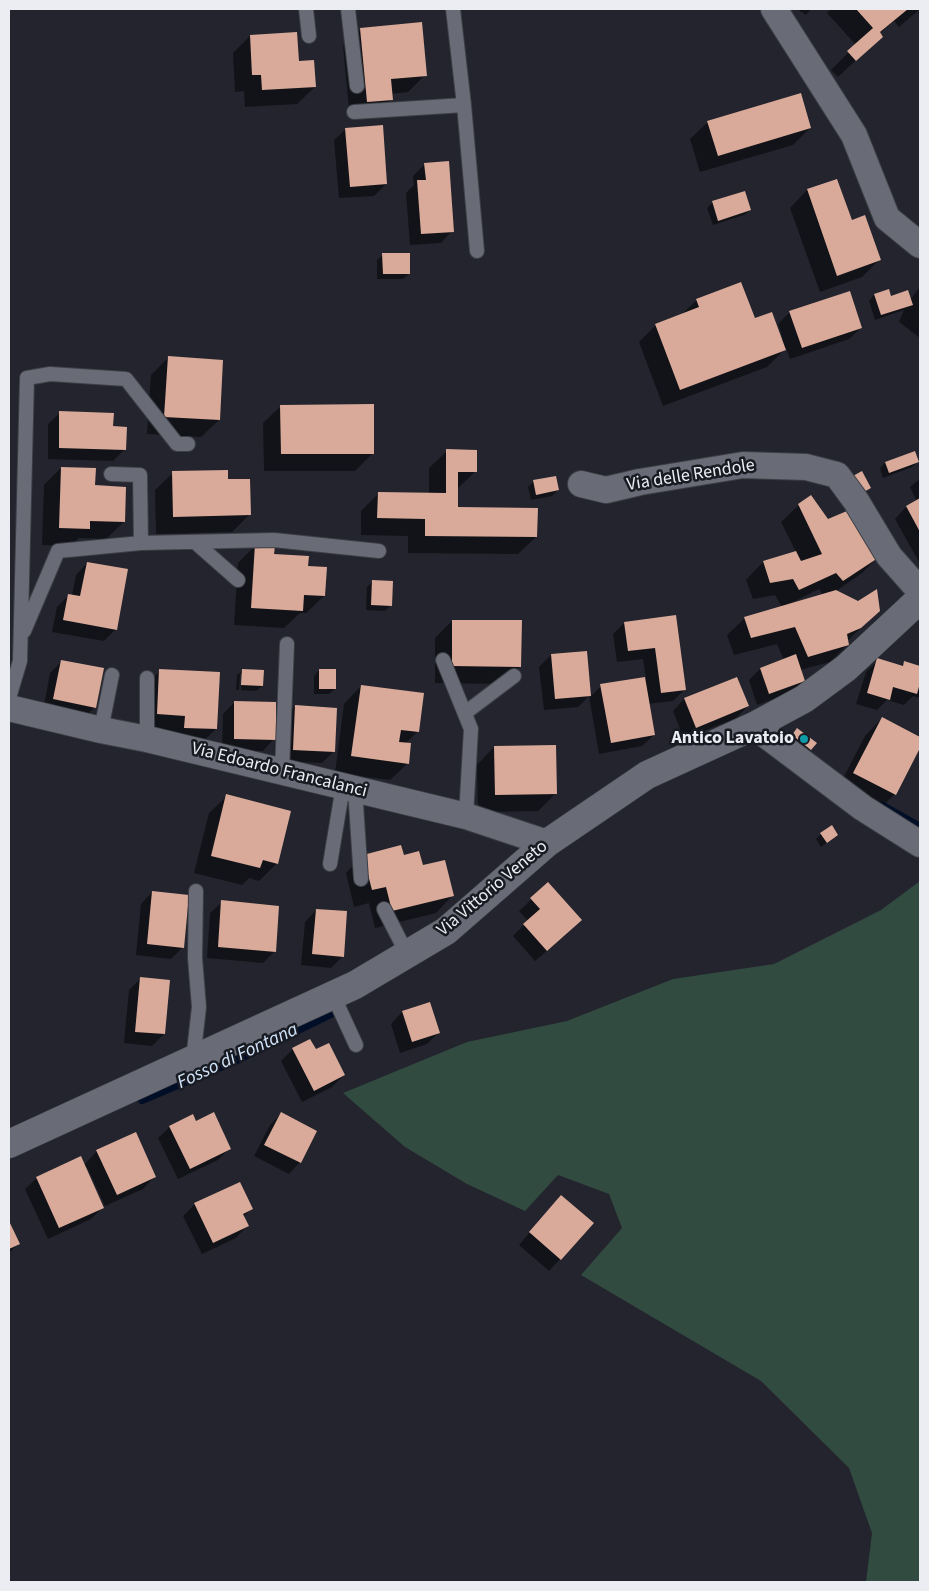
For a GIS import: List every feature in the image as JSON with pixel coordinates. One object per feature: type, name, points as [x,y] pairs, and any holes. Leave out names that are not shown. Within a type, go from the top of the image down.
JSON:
[{"type":"street","points":[[774,9],[854,135],[887,218],[920,245]]},
{"type":"street","name":"Via delle Rendole","points":[[581,484],[606,490],[640,482],[743,465],[806,467],[837,475],[856,501],[889,556],[920,591]]},
{"type":"street","name":"Via Vittorio Veneto","points":[[13,1138],[334,996],[446,931],[547,843],[647,775],[754,726],[804,699],[846,668],[920,599]]},
{"type":"street","name":"Via Edoardo Francalanci","points":[[9,708],[147,739],[466,816],[547,843]]},
{"type":"street","points":[[754,726],[863,808],[920,844]]},
{"type":"lane","points":[[306,9],[308,36]]},
{"type":"lane","points":[[348,9],[357,86]]},
{"type":"lane","points":[[453,9],[477,251]]},
{"type":"lane","points":[[354,112],[464,105]]},
{"type":"lane","points":[[9,698],[20,661],[27,378],[50,374],[126,379],[177,444],[188,444]]},
{"type":"lane","points":[[111,474],[140,475],[141,542]]},
{"type":"lane","points":[[20,639],[58,551],[141,542],[196,543],[274,540],[379,550]]},
{"type":"lane","points":[[196,543],[238,580]]},
{"type":"lane","points":[[282,771],[287,644]]},
{"type":"lane","points":[[443,660],[471,729],[466,816]]},
{"type":"lane","points":[[101,730],[112,675]]},
{"type":"lane","points":[[465,713],[514,676]]},
{"type":"lane","points":[[147,678],[147,739]]},
{"type":"lane","points":[[330,864],[349,788]]},
{"type":"lane","points":[[349,788],[361,879]]},
{"type":"lane","points":[[193,1060],[198,1008],[195,958],[196,890]]},
{"type":"lane","points":[[384,909],[407,954]]},
{"type":"lane","points":[[334,996],[356,1045]]},
{"type":"green space","points":[[920,881],[920,1582],[866,1582],[872,1533],[849,1468],[761,1381],[581,1275],[622,1228],[609,1194],[558,1175],[525,1211],[467,1184],[405,1147],[343,1093],[467,1042],[567,1021],[673,979],[774,964],[881,910]]},
{"type":"building","points":[[856,9],[908,9],[880,32],[883,37],[856,61],[847,51],[873,28]]},
{"type":"building","points":[[422,22],[427,76],[391,79],[393,100],[367,102],[360,28]]},
{"type":"building","points":[[297,32],[299,61],[314,60],[316,87],[262,90],[261,75],[252,75],[250,35]]},
{"type":"building","points":[[801,93],[811,128],[718,156],[707,121]]},
{"type":"building","points":[[383,125],[387,184],[350,187],[345,128]]},
{"type":"building","points":[[449,161],[454,232],[421,234],[417,180],[426,180],[424,163]]},
{"type":"building","points":[[837,179],[852,220],[865,215],[881,260],[837,276],[807,189]]},
{"type":"building","points":[[745,191],[751,210],[718,221],[712,201]]},
{"type":"building","points":[[382,253],[410,253],[410,274],[383,274]]},
{"type":"building","points":[[741,282],[755,318],[772,312],[786,350],[680,390],[655,324],[699,307],[696,299]]},
{"type":"building","points":[[889,289],[891,296],[908,290],[913,305],[881,315],[874,294]]},
{"type":"building","points":[[850,291],[862,328],[802,348],[789,311]]},
{"type":"building","points":[[168,356],[223,360],[220,420],[164,417]]},
{"type":"building","points":[[374,404],[374,454],[281,454],[280,405]]},
{"type":"building","points":[[59,411],[114,413],[113,426],[127,427],[126,450],[59,448]]},
{"type":"building","points":[[446,449],[477,450],[477,472],[458,472],[458,507],[538,508],[537,537],[425,536],[425,519],[377,518],[378,492],[446,493]]},
{"type":"building","points":[[915,451],[919,462],[889,473],[885,462]]},
{"type":"building","points":[[61,467],[96,468],[95,485],[126,487],[125,522],[90,521],[90,529],[59,528]]},
{"type":"building","points":[[228,470],[228,479],[250,479],[251,515],[173,517],[172,471]]},
{"type":"building","points":[[862,471],[871,488],[860,494],[851,477]]},
{"type":"building","points":[[556,476],[559,490],[536,495],[533,480]]},
{"type":"building","points":[[811,495],[828,519],[854,508],[881,556],[843,581],[836,573],[799,590],[793,579],[770,583],[763,561],[796,551],[801,561],[822,554],[798,504]]},
{"type":"building","points":[[920,498],[920,532],[906,506]]},
{"type":"building","points":[[255,544],[275,546],[274,554],[309,556],[308,566],[327,567],[325,596],[304,595],[303,611],[251,608]]},
{"type":"building","points":[[87,562],[128,569],[117,630],[63,620],[68,594],[80,596]]},
{"type":"building","points":[[372,580],[393,581],[392,606],[371,605]]},
{"type":"building","points":[[877,589],[880,611],[861,628],[847,634],[849,645],[808,657],[795,627],[751,638],[744,617],[836,590],[858,601]]},
{"type":"building","points":[[676,615],[686,690],[661,693],[655,648],[628,651],[624,622]]},
{"type":"building","points":[[452,620],[522,620],[521,667],[452,666]]},
{"type":"building","points":[[587,651],[591,696],[555,699],[551,654]]},
{"type":"building","points":[[796,654],[805,681],[769,694],[760,668]]},
{"type":"building","points":[[877,658],[903,666],[904,661],[920,666],[920,683],[917,694],[893,687],[890,700],[867,693]]},
{"type":"building","points":[[61,660],[104,668],[96,708],[53,699]]},
{"type":"building","points":[[159,669],[220,672],[217,729],[184,728],[185,716],[157,714]]},
{"type":"building","points":[[242,669],[264,670],[263,686],[241,685]]},
{"type":"building","points":[[319,669],[336,669],[336,689],[319,689]]},
{"type":"building","points":[[645,677],[655,735],[611,743],[600,684]]},
{"type":"building","points":[[737,677],[749,706],[696,728],[684,698]]},
{"type":"building","points":[[361,685],[424,693],[419,732],[401,730],[399,742],[411,743],[409,764],[351,756]]},
{"type":"building","points":[[234,701],[276,702],[276,740],[234,739]]},
{"type":"building","points":[[295,705],[337,708],[335,752],[293,750]]},
{"type":"building","points":[[882,717],[920,737],[920,748],[896,795],[853,773]]},
{"type":"building","name":"Antico Lavatoio","points":[[797,728],[817,743],[811,750],[792,735]]},
{"type":"building","points":[[556,745],[557,794],[495,795],[494,746]]},
{"type":"building","points":[[226,794],[291,811],[278,864],[263,860],[260,868],[211,856]]},
{"type":"building","points":[[832,825],[838,835],[827,843],[820,833]]},
{"type":"building","points":[[401,845],[404,855],[419,851],[423,865],[445,860],[454,896],[392,911],[386,887],[372,890],[363,855]]},
{"type":"building","points":[[548,882],[582,920],[547,951],[523,924],[540,909],[530,898]]},
{"type":"building","points":[[152,891],[189,895],[184,948],[147,944]]},
{"type":"building","points":[[221,900],[279,906],[276,952],[218,947]]},
{"type":"building","points":[[316,909],[347,911],[344,957],[312,954]]},
{"type":"building","points":[[140,977],[170,980],[165,1034],[135,1032]]},
{"type":"building","points":[[430,1002],[440,1033],[412,1042],[402,1011]]},
{"type":"building","points":[[310,1039],[316,1049],[329,1043],[345,1075],[314,1091],[292,1048]]},
{"type":"building","points":[[214,1112],[231,1149],[190,1169],[169,1126],[193,1114],[196,1121]]},
{"type":"building","points":[[281,1112],[317,1131],[301,1163],[264,1145]]},
{"type":"building","points":[[136,1132],[156,1177],[117,1195],[96,1150]]},
{"type":"building","points":[[81,1156],[104,1208],[59,1228],[36,1177]]},
{"type":"building","points":[[240,1182],[253,1209],[243,1214],[249,1226],[213,1243],[194,1203]]},
{"type":"building","points":[[561,1195],[594,1223],[561,1260],[529,1232]]},
{"type":"building","points":[[9,1221],[20,1244],[9,1249]]},
{"type":"waterway","name":"Fosso di Fontana","points":[[883,806],[920,827]]},
{"type":"waterway","name":"Fosso di Fontana","points":[[142,1100],[239,1059],[333,1013]]},
{"type":"place","name":"Antico Lavatoio","points":[[804,739]]}]
